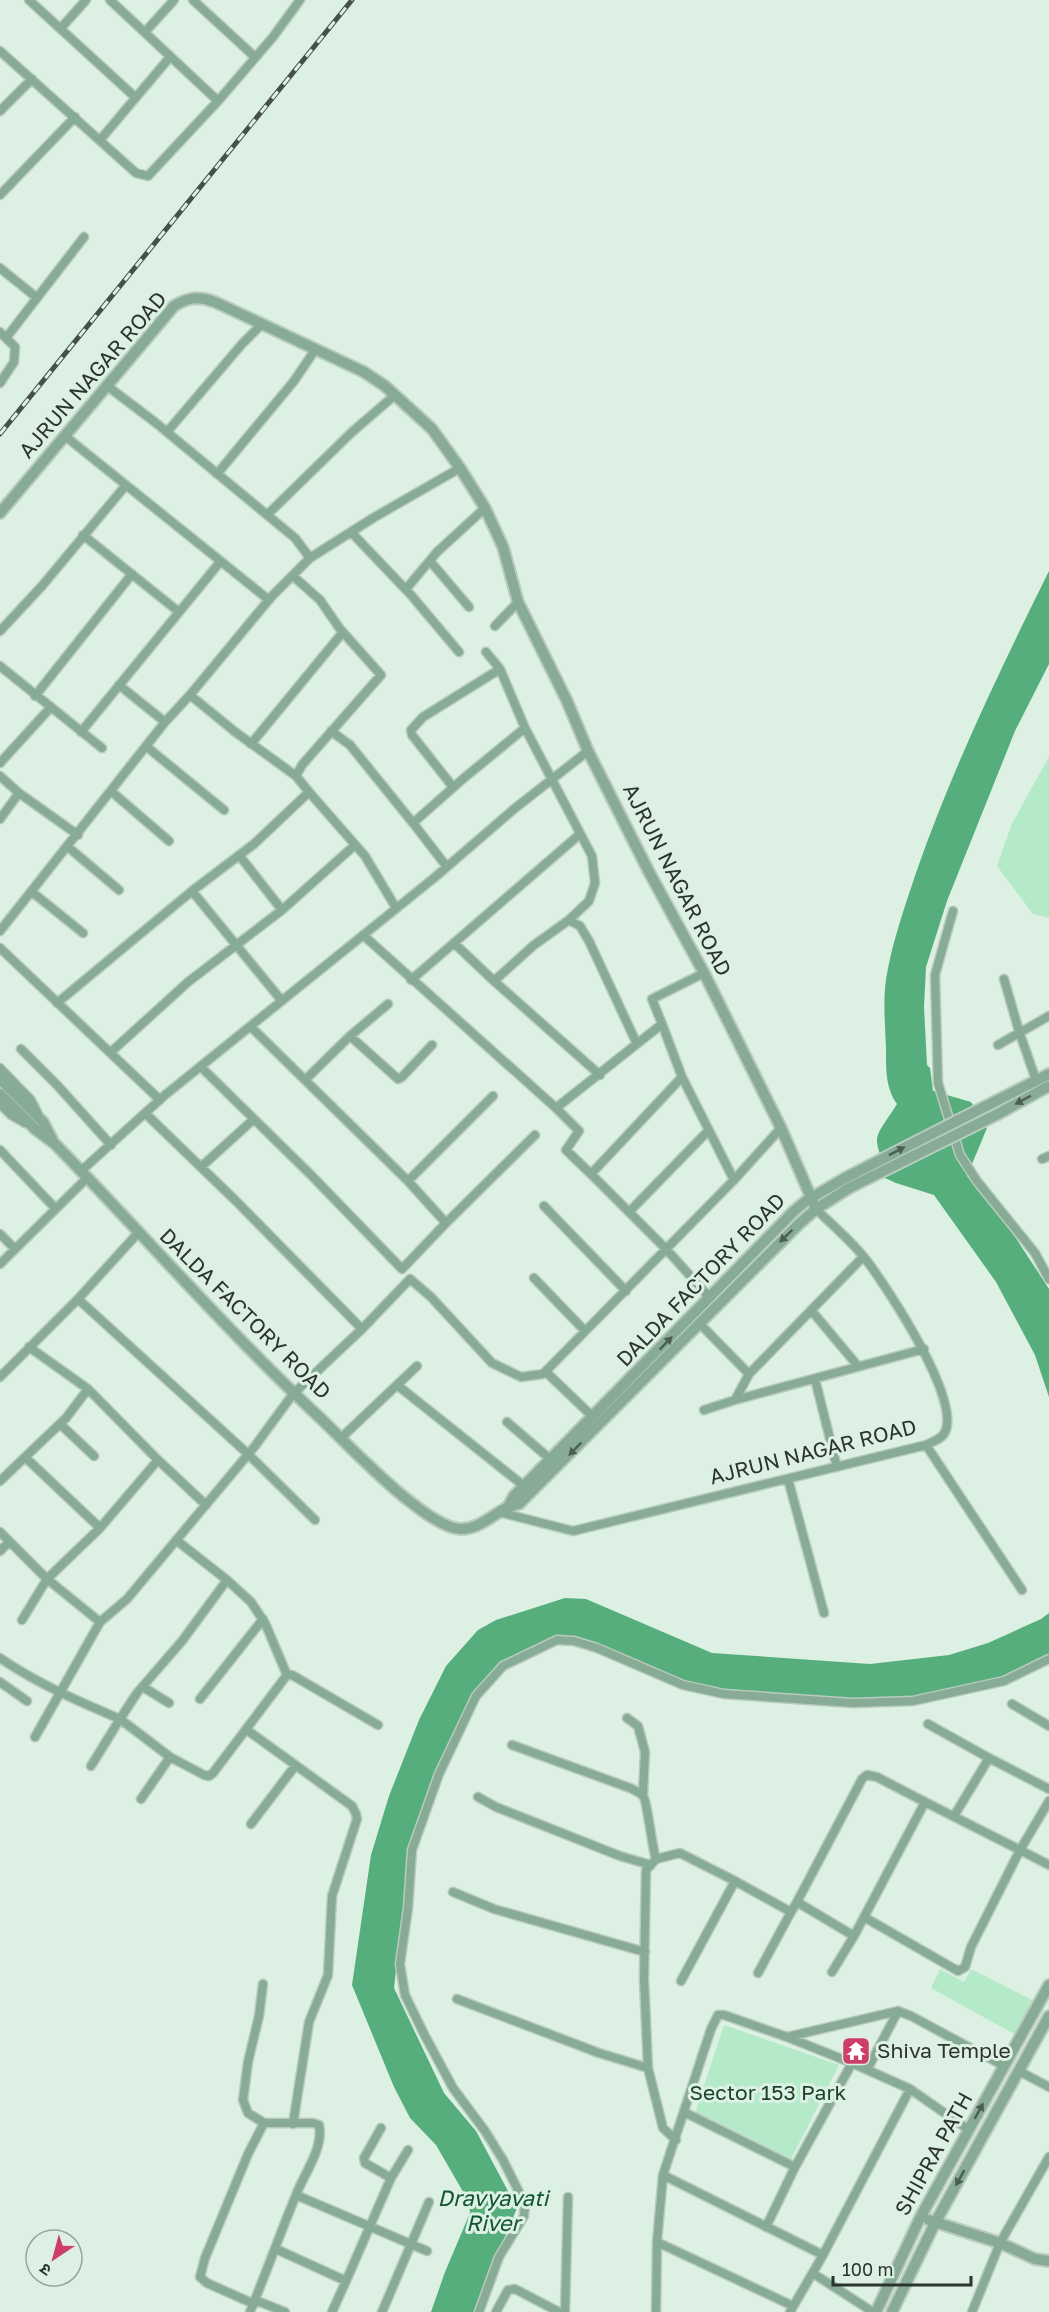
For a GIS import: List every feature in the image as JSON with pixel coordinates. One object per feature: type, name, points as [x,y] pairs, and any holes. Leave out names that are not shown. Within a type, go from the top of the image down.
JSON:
[{"type":"street","points":[[29,0],[135,97]]},
{"type":"street","points":[[61,28],[86,0]]},
{"type":"street","points":[[110,0],[218,101]]},
{"type":"street","points":[[145,33],[174,0]]},
{"type":"street","points":[[193,0],[255,57]]},
{"type":"street","points":[[0,51],[136,173],[148,176],[218,101],[273,37],[300,0]]},
{"type":"street","points":[[100,140],[170,57]]},
{"type":"street","points":[[0,111],[32,79]]},
{"type":"street","points":[[0,195],[75,117]]},
{"type":"street","points":[[0,383],[14,362],[15,347],[3,335],[84,237]]},
{"type":"street","points":[[0,268],[36,297]]},
{"type":"street","name":"AJRUN NAGAR ROAD","points":[[0,513],[174,306],[187,299],[200,297],[215,302],[364,372],[385,386],[432,429],[485,508],[503,547],[518,602],[567,701],[588,751],[781,1128],[816,1209],[863,1257],[924,1349],[937,1379],[947,1417],[945,1432],[940,1438],[926,1445],[573,1531],[499,1512]]},
{"type":"street","points":[[167,432],[234,353],[261,325]]},
{"type":"street","points":[[217,474],[294,381],[315,350]]},
{"type":"street","points":[[106,385],[167,432],[295,538],[310,558]]},
{"type":"street","points":[[267,515],[352,432],[395,395]]},
{"type":"street","points":[[65,436],[269,600]]},
{"type":"street","points":[[0,931],[165,722],[269,600],[310,558],[460,468]]},
{"type":"street","points":[[0,631],[42,586],[126,485]]},
{"type":"street","points":[[406,589],[430,561],[485,508]]},
{"type":"street","points":[[351,532],[406,589],[459,652]]},
{"type":"street","points":[[83,535],[179,612]]},
{"type":"street","points":[[430,561],[469,607]]},
{"type":"street","points":[[81,732],[220,562]]},
{"type":"street","points":[[35,696],[132,574]]},
{"type":"street","points":[[293,576],[320,600],[343,632],[381,675],[302,765],[296,776]]},
{"type":"street","points":[[495,626],[518,602]]},
{"type":"street","points":[[251,744],[343,632]]},
{"type":"street","points":[[486,652],[500,669],[525,728],[591,856],[595,883],[589,901],[494,981]]},
{"type":"street","points":[[0,666],[102,748]]},
{"type":"street","points":[[453,787],[412,735],[411,730],[423,717],[500,669]]},
{"type":"street","points":[[119,684],[165,722]]},
{"type":"street","points":[[190,695],[251,744],[296,776],[365,856],[396,908]]},
{"type":"street","points":[[0,763],[51,707]]},
{"type":"street","points":[[413,823],[525,728]]},
{"type":"street","points":[[331,731],[350,745],[447,867]]},
{"type":"street","points":[[147,747],[224,810]]},
{"type":"street","points":[[0,1264],[56,1208],[111,1145],[160,1100],[588,751]]},
{"type":"street","points":[[0,776],[19,793],[78,835]]},
{"type":"street","points":[[112,792],[169,841]]},
{"type":"street","points":[[57,1003],[192,891],[254,844],[309,792]]},
{"type":"street","points":[[0,819],[19,793]]},
{"type":"street","points":[[411,980],[580,834]]},
{"type":"street","points":[[111,1052],[188,982],[282,910],[355,845]]},
{"type":"street","points":[[68,847],[119,890]]},
{"type":"street","points":[[239,855],[282,910]]},
{"type":"street","points":[[192,891],[282,1001]]},
{"type":"street","points":[[32,892],[84,933]]},
{"type":"street","points":[[953,911],[935,975],[938,1083],[960,1155],[977,1181],[1035,1253],[1049,1279]]},
{"type":"street","points":[[569,920],[580,926],[589,941],[637,1044]]},
{"type":"street","points":[[363,935],[579,1131],[566,1150],[667,1250],[710,1298]]},
{"type":"street","points":[[454,943],[600,1075]]},
{"type":"street","points":[[0,948],[160,1100]]},
{"type":"street","points":[[704,974],[652,999],[682,1077],[734,1180]]},
{"type":"street","points":[[1004,979],[1036,1080]]},
{"type":"street","points":[[304,1080],[388,1004]]},
{"type":"street","points":[[998,1045],[1049,1016]]},
{"type":"street","points":[[556,1108],[662,1024]]},
{"type":"street","points":[[251,1027],[408,1181],[446,1223]]},
{"type":"street","points":[[350,1036],[398,1079],[432,1045]]},
{"type":"street","points":[[21,1049],[111,1145]]},
{"type":"street","points":[[201,1067],[410,1279],[431,1297],[492,1363],[521,1377],[546,1372],[667,1250],[781,1128]]},
{"type":"street","points":[[0,1068],[31,1100],[39,1125]]},
{"type":"street","name":"DALDA FACTORY ROAD","points":[[0,1079],[55,1144],[293,1394],[403,1495],[437,1521],[461,1529],[481,1523],[509,1505],[519,1504],[700,1324],[742,1279],[847,1183],[1049,1074]]},
{"type":"street","points":[[591,1174],[682,1077]]},
{"type":"street","name":"DALDA FACTORY ROAD","points":[[509,1505],[513,1496],[794,1211],[812,1197],[998,1114],[1049,1086]]},
{"type":"street","name":"DALDA FACTORY ROAD","points":[[0,1094],[39,1125]]},
{"type":"street","points":[[408,1181],[493,1096]]},
{"type":"street","points":[[0,1104],[11,1114],[39,1125]]},
{"type":"street","points":[[146,1114],[362,1329]]},
{"type":"street","points":[[201,1167],[254,1119]]},
{"type":"street","points":[[629,1212],[708,1131]]},
{"type":"street","points":[[402,1269],[535,1135]]},
{"type":"street","points":[[0,1150],[56,1208]]},
{"type":"street","points":[[544,1206],[626,1291]]},
{"type":"street","points":[[0,1377],[78,1299],[138,1233]]},
{"type":"street","points":[[0,1234],[15,1250]]},
{"type":"street","points":[[735,1400],[749,1374],[863,1257]]},
{"type":"street","points":[[534,1278],[585,1332]]},
{"type":"street","points":[[34,1737],[100,1622],[127,1599],[248,1454],[293,1394],[362,1329],[410,1279]]},
{"type":"street","points":[[78,1299],[248,1454],[315,1520]]},
{"type":"street","points":[[811,1310],[857,1365]]},
{"type":"street","points":[[700,1324],[749,1374]]},
{"type":"street","points":[[29,1347],[88,1389],[158,1460],[206,1504]]},
{"type":"street","points":[[704,1410],[857,1365],[924,1349]]},
{"type":"street","points":[[342,1438],[417,1366]]},
{"type":"street","points":[[546,1372],[593,1417]]},
{"type":"street","points":[[815,1379],[837,1467]]},
{"type":"street","points":[[397,1385],[524,1486]]},
{"type":"street","points":[[0,1481],[60,1424],[88,1389]]},
{"type":"street","points":[[507,1422],[550,1459]]},
{"type":"street","points":[[60,1424],[94,1455]]},
{"type":"street","points":[[926,1445],[1022,1590]]},
{"type":"street","points":[[26,1458],[100,1528]]},
{"type":"street","points":[[22,1620],[47,1579],[100,1528],[158,1460]]},
{"type":"street","points":[[788,1479],[824,1613]]},
{"type":"street","points":[[0,1532],[47,1579],[100,1622]]},
{"type":"street","points":[[176,1540],[251,1602],[262,1619],[287,1675]]},
{"type":"street","points":[[0,1551],[9,1542]]},
{"type":"street","points":[[91,1766],[143,1687],[182,1641],[227,1580]]},
{"type":"street","points":[[200,1699],[262,1619]]},
{"type":"street","points":[[480,2312],[499,2257],[524,2216],[525,2204],[503,2160],[453,2088],[424,2034],[405,1995],[400,1964],[408,1908],[412,1850],[439,1774],[476,1696],[503,1666],[557,1640],[574,1641],[597,1648],[639,1664],[683,1685],[723,1694],[853,1703],[913,1701],[1004,1681],[1049,1659]]},
{"type":"street","points":[[0,1658],[60,1694],[120,1719],[170,1757],[204,1776],[208,1776],[247,1730],[287,1675]]},
{"type":"street","points":[[287,1675],[292,1675],[378,1725]]},
{"type":"street","points":[[0,1682],[27,1701]]},
{"type":"street","points":[[143,1687],[169,1703]]},
{"type":"street","points":[[1012,1704],[1049,1725]]},
{"type":"street","points":[[627,1718],[638,1726],[645,1752],[643,1795],[647,1804],[653,1862],[646,1870],[645,1952],[648,2068],[663,2128],[676,2140]]},
{"type":"street","points":[[928,1724],[1049,1789]]},
{"type":"street","points":[[247,1730],[352,1806],[357,1819],[332,1896],[328,1975],[309,2022],[294,2124]]},
{"type":"street","points":[[512,1745],[630,1788],[643,1795]]},
{"type":"street","points":[[141,1799],[170,1757]]},
{"type":"street","points":[[954,1816],[989,1758]]},
{"type":"street","points":[[251,1824],[295,1766]]},
{"type":"street","points":[[758,1973],[862,1779],[867,1775],[877,1777],[1049,1865]]},
{"type":"street","points":[[478,1797],[496,1807],[620,1856],[653,1862],[680,1853],[791,1912]]},
{"type":"street","points":[[864,1917],[958,1971],[962,1971],[1020,1850],[1049,1801]]},
{"type":"street","points":[[832,1972],[854,1936],[925,1802]]},
{"type":"street","points":[[681,1981],[735,1881]]},
{"type":"street","points":[[453,1892],[494,1909],[645,1952]]},
{"type":"street","points":[[797,1902],[854,1936]]},
{"type":"street","points":[[253,2305],[317,2147],[320,2132],[319,2125],[264,2123],[248,2113],[243,2100],[263,1984]]},
{"type":"street","name":"SHIPRA PATH","points":[[874,2312],[921,2216],[1049,1985]]},
{"type":"street","points":[[457,1999],[599,2053],[648,2068]]},
{"type":"street","points":[[787,2037],[898,2011],[1004,2066]]},
{"type":"street","points":[[867,2070],[898,2011]]},
{"type":"street","points":[[656,2312],[657,2242],[663,2175],[718,2015],[724,2014],[787,2037],[909,2089],[969,2130]]},
{"type":"street","name":"SHIPRA PATH","points":[[892,2312],[935,2223],[1049,2016]]},
{"type":"street","points":[[766,2227],[795,2167],[852,2063]]},
{"type":"street","points":[[1019,2071],[1049,2087]]},
{"type":"street","points":[[657,2242],[792,2309],[814,2274],[909,2089]]},
{"type":"street","points":[[684,2112],[795,2167]]},
{"type":"street","points":[[264,2123],[248,2154],[202,2268],[201,2277],[207,2283],[253,2305],[285,2312]]},
{"type":"street","points":[[381,2128],[364,2158],[365,2163],[391,2178]]},
{"type":"street","points":[[332,2312],[391,2178],[408,2150]]},
{"type":"street","points":[[976,2311],[1000,2243],[1049,2157]]},
{"type":"street","points":[[663,2175],[823,2255]]},
{"type":"street","points":[[296,2195],[411,2242],[427,2251]]},
{"type":"street","points":[[565,2312],[567,2197]]},
{"type":"street","points":[[382,2312],[429,2202]]},
{"type":"street","points":[[921,2216],[935,2223],[1000,2243],[1035,2259],[1049,2261]]},
{"type":"street","points":[[276,2249],[346,2281]]},
{"type":"street","points":[[814,2274],[874,2312]]},
{"type":"street","points":[[496,2312],[508,2290],[524,2292],[554,2311]]},
{"type":"green space","points":[[1049,756],[1049,918],[1033,914],[997,866],[1011,826]]},
{"type":"green space","points":[[940,1969],[964,1982],[971,1969],[1034,2001],[1016,2035],[931,1988]]},
{"type":"green space","name":"Sector 153 Park","points":[[724,2025],[839,2065],[791,2159],[695,2113]]},
{"type":"water","points":[[1049,571],[1049,664],[1015,731],[947,901],[926,967],[924,1007],[927,1065],[930,1068],[933,1091],[971,1102],[987,1128],[967,1176],[1010,1229],[1049,1289],[1049,1397],[1035,1355],[996,1282],[934,1195],[885,1178],[888,1172],[877,1143],[880,1131],[897,1104],[890,1091],[887,1077],[884,1005],[886,979],[899,924],[946,793]]},
{"type":"water","name":"Dravyavati River","points":[[565,1598],[586,1599],[712,1653],[870,1664],[949,1655],[988,1643],[1041,1619],[1049,1613],[1049,1662],[1003,1679],[934,1697],[867,1705],[704,1693],[575,1640],[510,1660],[475,1698],[464,1718],[408,1865],[394,1988],[444,2093],[476,2131],[517,2208],[474,2312],[431,2312],[470,2213],[469,2202],[436,2145],[410,2118],[394,2087],[352,1985],[371,1855],[389,1796],[419,1720],[446,1666],[478,1630],[496,1620]]},
{"type":"railway","points":[[0,434],[352,0]]},
{"type":"place","name":"Shiva Temple","points":[[856,2051]]}]
